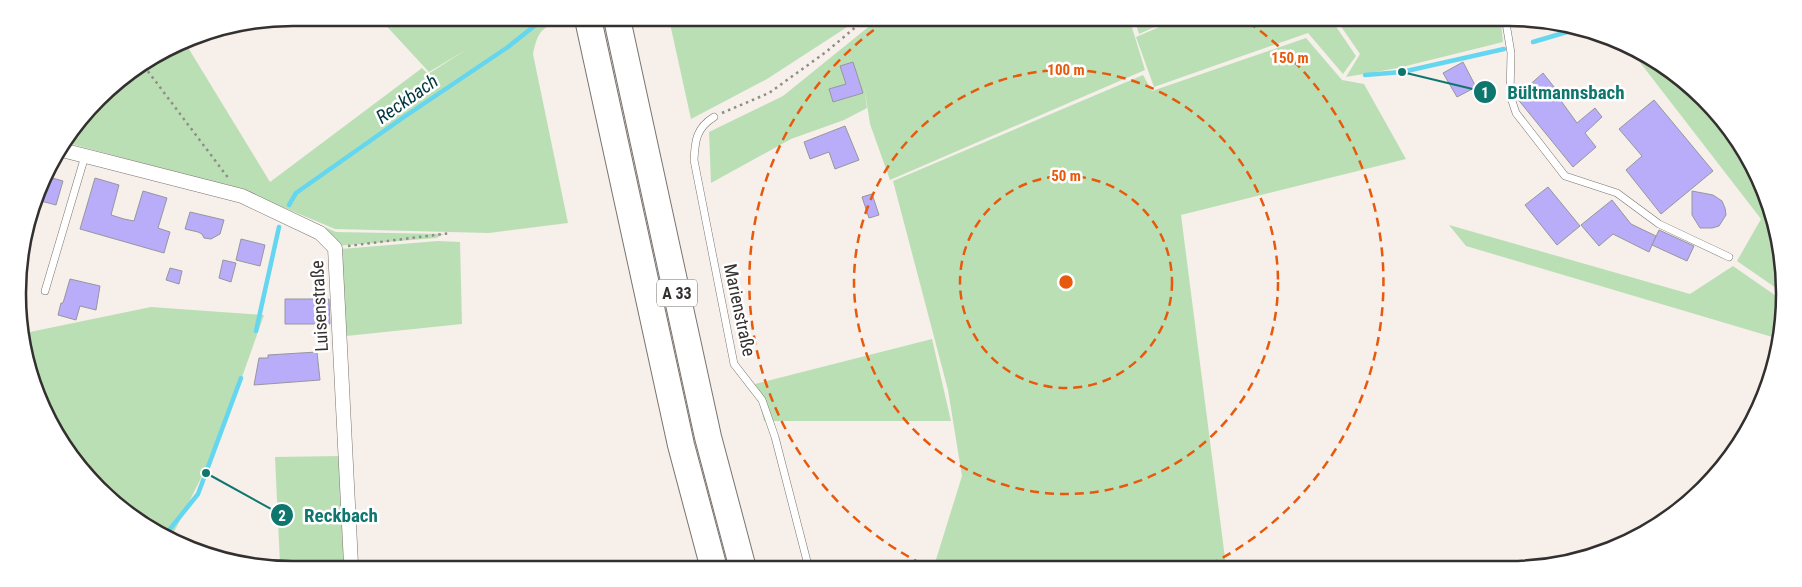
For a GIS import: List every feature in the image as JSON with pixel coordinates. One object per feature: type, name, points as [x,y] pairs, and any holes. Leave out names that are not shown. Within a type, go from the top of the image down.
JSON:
[{"type":"highway","name":"A 33","points":[[590,26],[681,445],[712,561]]},
{"type":"highway","name":"A 33","points":[[620,26],[708,438],[741,561]]},
{"type":"street","name":"Luisenstraße","points":[[67,151],[242,196],[320,233],[335,248],[351,561]]},
{"type":"lane","points":[[1506,26],[1511,53],[1510,95],[1516,113],[1565,176],[1618,193],[1659,224],[1729,257]]},
{"type":"lane","name":"Marienstraße","points":[[714,117],[705,123],[696,138],[694,160],[734,364],[762,400],[775,437],[807,561]]},
{"type":"lane","points":[[46,291],[85,156]]},
{"type":"path","points":[[714,117],[769,93],[826,52],[857,26]]},
{"type":"path","points":[[147,70],[242,196]]},
{"type":"path","points":[[335,248],[451,233]]},
{"type":"green space","points":[[386,26],[549,26],[539,35],[533,54],[568,223],[489,233],[335,229],[247,192],[72,144],[93,117],[131,81],[160,62],[188,48],[270,182],[422,68],[428,74],[469,48],[429,72]]},
{"type":"green space","points":[[671,26],[849,26],[767,79],[691,119]]},
{"type":"green space","points":[[870,26],[1132,26],[1145,70],[890,180],[870,124],[864,85],[867,108],[844,120],[791,139],[711,183],[709,132],[783,96]]},
{"type":"green space","points":[[1137,26],[1157,26],[1139,34]]},
{"type":"green space","points":[[1161,26],[1336,26],[1356,56],[1343,74],[1308,33],[1154,87],[1136,37]]},
{"type":"green space","points":[[1341,26],[1501,26],[1503,42],[1398,68],[1346,77],[1360,54]]},
{"type":"green space","points":[[1306,38],[1342,80],[1364,84],[1406,159],[1181,215],[1225,561],[936,561],[962,476],[948,390],[893,181],[1143,75],[1152,91]]},
{"type":"green space","points":[[1638,60],[1657,71],[1685,93],[1709,117],[1731,145],[1748,175],[1762,208],[1771,241],[1776,288],[1737,261],[1761,219]]},
{"type":"green space","points":[[279,207],[336,232],[444,234],[436,238],[336,246]]},
{"type":"green space","points":[[1449,225],[1690,294],[1733,266],[1776,296],[1772,337],[1466,246]]},
{"type":"green space","points":[[438,241],[460,242],[462,324],[346,336],[341,249]]},
{"type":"green space","points":[[151,307],[264,315],[219,442],[174,532],[131,506],[81,456],[62,427],[47,396],[35,363],[29,332]]},
{"type":"green space","points":[[932,339],[951,421],[764,421],[755,384]]},
{"type":"green space","points":[[340,456],[346,561],[280,560],[275,457]]},
{"type":"building","points":[[853,62],[863,93],[833,102],[829,89],[846,84],[840,66]]},
{"type":"building","points":[[1463,62],[1476,87],[1457,97],[1443,73]]},
{"type":"building","points":[[1543,73],[1558,92],[1556,94],[1577,123],[1595,108],[1602,117],[1585,133],[1596,147],[1573,167],[1516,97]]},
{"type":"building","points":[[1654,100],[1713,171],[1661,214],[1626,170],[1642,156],[1619,129]]},
{"type":"building","points":[[845,126],[859,160],[835,169],[829,152],[810,159],[804,142]]},
{"type":"building","points":[[53,178],[63,181],[56,205],[43,201]]},
{"type":"building","points":[[95,178],[119,185],[111,215],[124,219],[134,221],[143,191],[167,198],[158,228],[170,232],[164,253],[80,229]]},
{"type":"building","points":[[1548,187],[1580,226],[1557,245],[1525,205]]},
{"type":"building","points":[[1692,191],[1713,195],[1722,201],[1726,215],[1719,226],[1700,228],[1692,215]]},
{"type":"building","points":[[872,194],[879,215],[869,218],[862,197]]},
{"type":"building","points":[[1612,200],[1631,224],[1656,236],[1649,252],[1613,234],[1599,246],[1581,225]]},
{"type":"building","points":[[190,212],[224,220],[220,234],[211,239],[204,238],[198,232],[185,229]]},
{"type":"building","points":[[1659,230],[1694,246],[1687,261],[1652,245]]},
{"type":"building","points":[[241,239],[265,245],[260,266],[236,260]]},
{"type":"building","points":[[223,260],[236,263],[231,282],[219,278]]},
{"type":"building","points":[[170,268],[182,271],[179,284],[166,280]]},
{"type":"building","points":[[70,279],[100,286],[96,310],[80,306],[76,320],[58,315]]},
{"type":"building","points":[[285,299],[329,299],[330,324],[285,324]]},
{"type":"building","points":[[317,352],[320,380],[254,385],[259,358],[268,358],[268,355]]},
{"type":"waterway","name":"Reckbach","points":[[289,205],[296,193],[508,47],[534,26]]},
{"type":"waterway","points":[[1533,42],[1566,32]]},
{"type":"waterway","points":[[1365,75],[1402,72],[1504,49]]},
{"type":"waterway","name":"Reckbach","points":[[256,331],[279,227]]},
{"type":"waterway","name":"Reckbach","points":[[169,530],[198,494],[241,378]]},
{"type":"place","name":"Bültmannsbach","points":[[1402,72]]},
{"type":"place","name":"Reckbach","points":[[206,473]]}]
